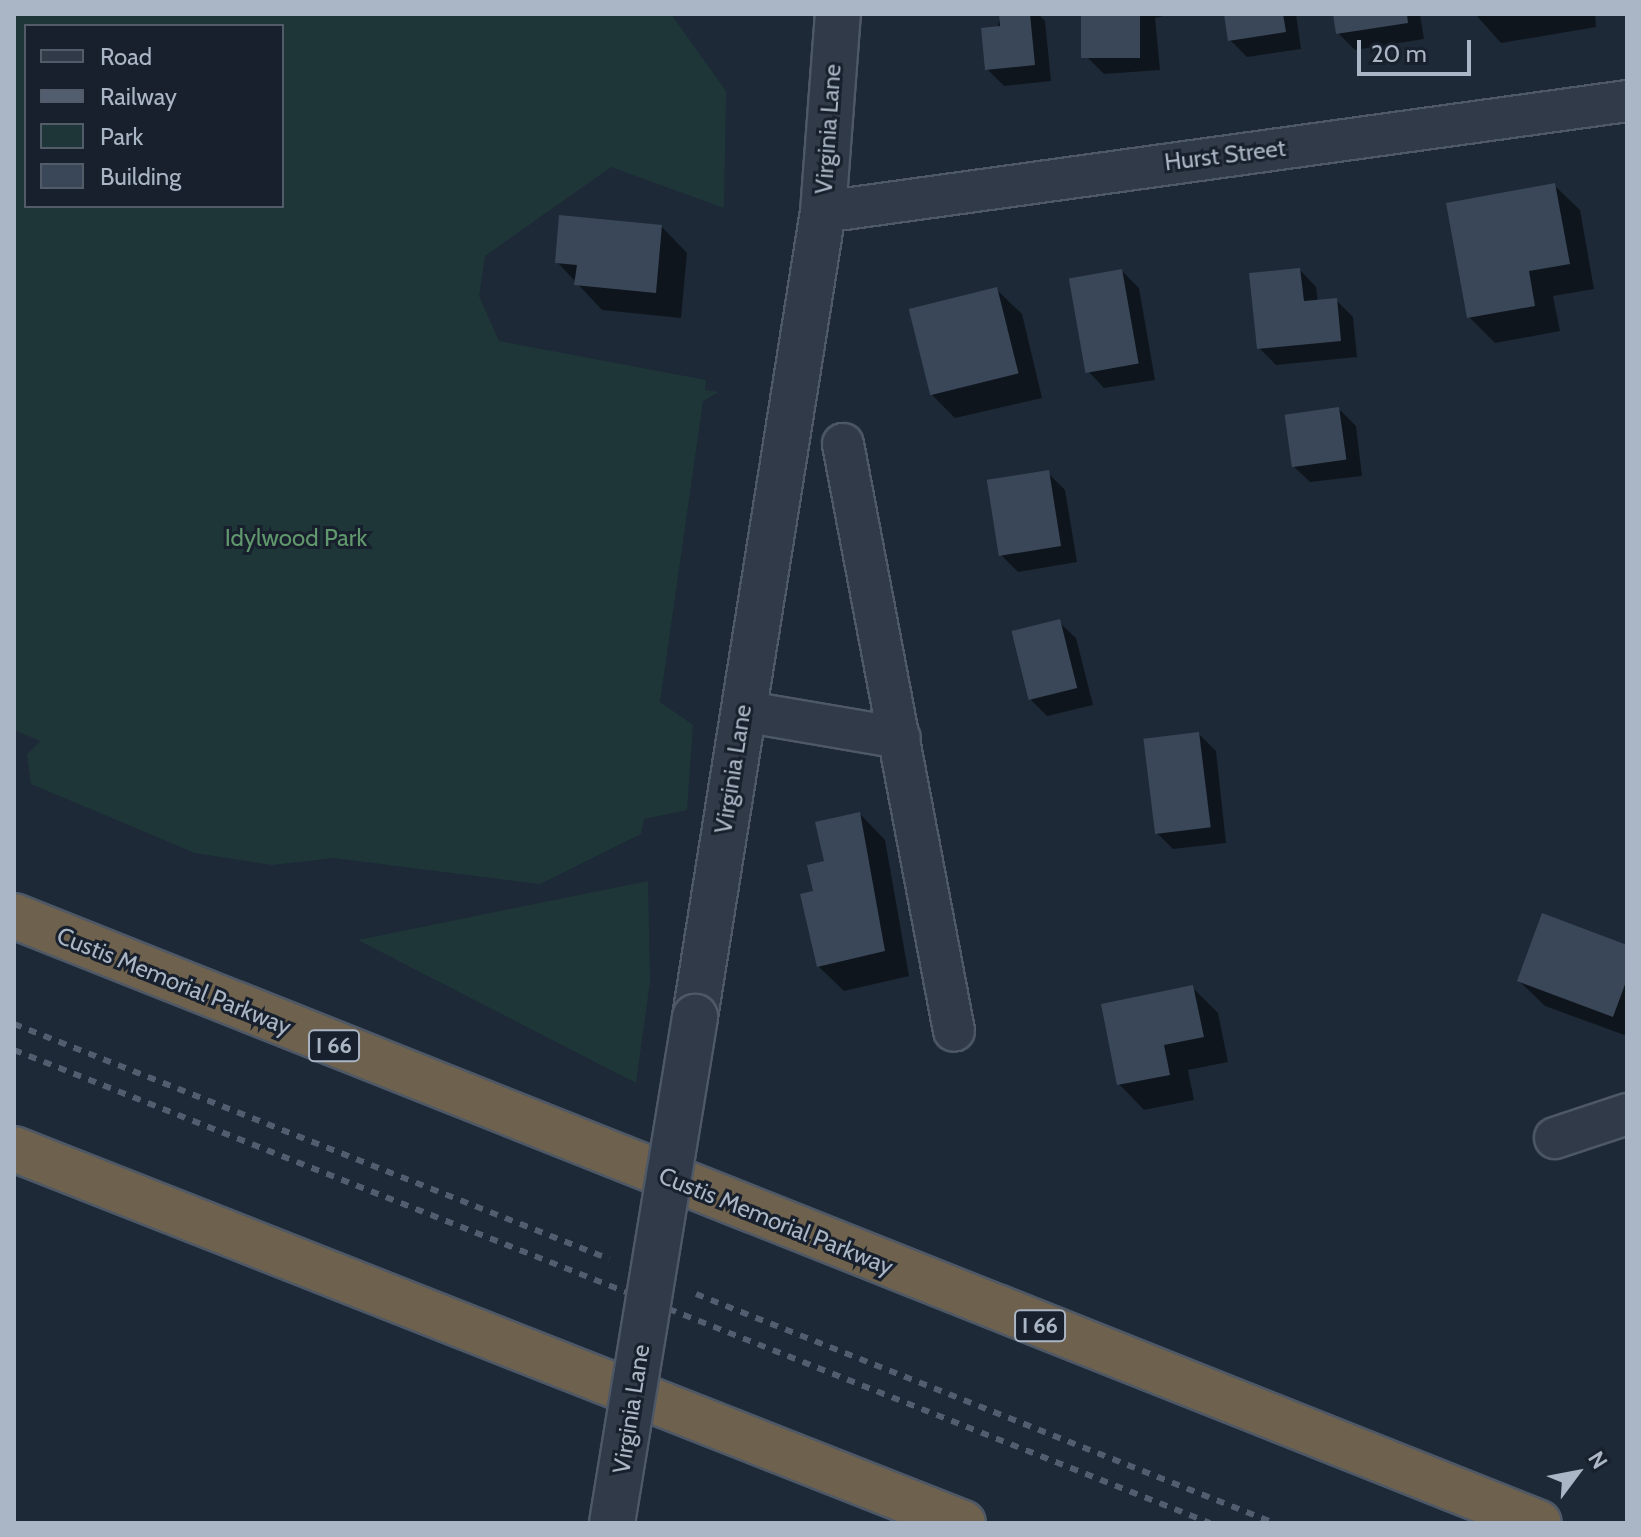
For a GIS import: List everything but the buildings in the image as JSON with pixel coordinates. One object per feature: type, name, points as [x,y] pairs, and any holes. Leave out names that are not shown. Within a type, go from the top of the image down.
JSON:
[{"type":"highway","points":[[14,909],[126,961]]},
{"type":"highway","name":"Custis Memorial Parkway","points":[[14,919],[1539,1523]]},
{"type":"highway","points":[[14,1149],[963,1523]]},
{"type":"street","name":"Virginia Lane","points":[[612,1523],[823,212],[838,14]]},
{"type":"street","name":"Hurst Street","points":[[823,212],[1627,101]]},
{"type":"street","points":[[843,444],[954,1031]]},
{"type":"street","points":[[742,711],[900,738]]},
{"type":"street","points":[[1555,1138],[1627,1114]]},
{"type":"green space","name":"Idylwood Park","points":[[14,14],[671,14],[726,91],[724,208],[611,167],[485,256],[479,296],[499,341],[706,380],[705,390],[719,392],[703,401],[660,702],[693,725],[687,810],[644,819],[641,834],[540,884],[334,858],[272,865],[195,853],[31,784],[27,754],[41,741],[14,730]]},
{"type":"green space","points":[[648,881],[650,981],[636,1083],[358,940]]},
{"type":"railway","points":[[14,1024],[609,1259]]},
{"type":"railway","points":[[14,1050],[1210,1523]]},
{"type":"railway","points":[[696,1294],[1274,1523]]}]
